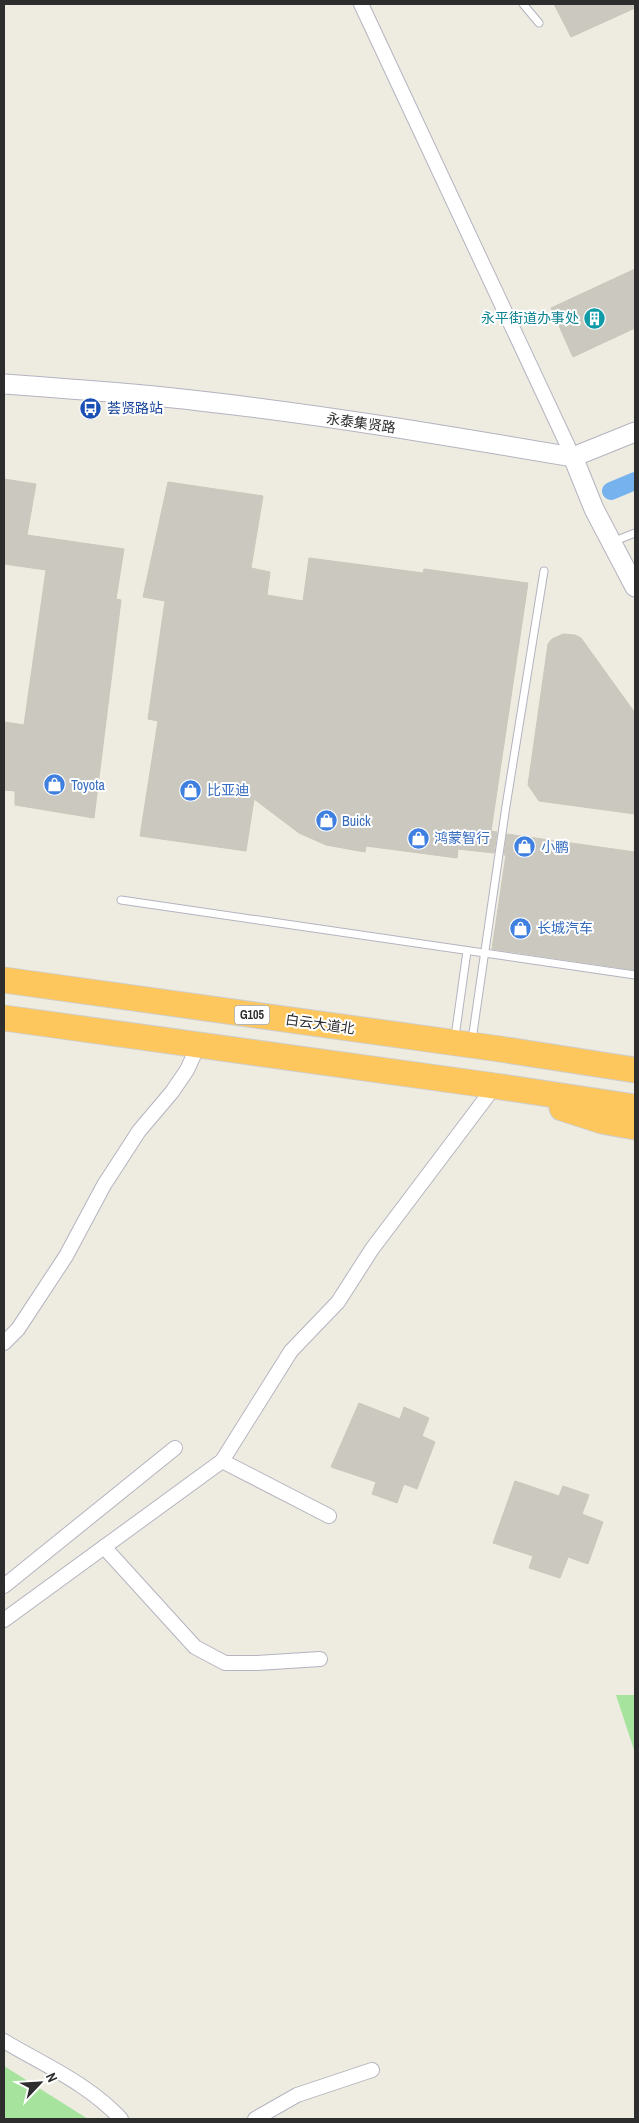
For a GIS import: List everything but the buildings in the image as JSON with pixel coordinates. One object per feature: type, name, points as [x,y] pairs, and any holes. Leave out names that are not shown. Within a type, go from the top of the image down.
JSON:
[{"type":"highway","name":"白云大道北","points":[[4,980],[500,1049],[635,1070]]},
{"type":"highway","points":[[4,1018],[635,1107]]},
{"type":"highway","name":"G105","points":[[500,1049],[635,1053]]},
{"type":"highway","points":[[495,1086],[602,1122],[635,1127]]},
{"type":"street","points":[[361,4],[573,457],[594,510],[635,587]]},
{"type":"street","name":"永泰集贤路","points":[[4,384],[118,393],[263,408],[413,430],[573,457]]},
{"type":"street","points":[[573,457],[635,432]]},
{"type":"street","points":[[4,1343],[18,1329],[66,1256],[104,1184],[139,1131],[172,1092],[187,1070],[198,1044]]},
{"type":"street","points":[[4,1620],[222,1461],[291,1351],[338,1302],[372,1250],[495,1086]]},
{"type":"street","points":[[4,1586],[175,1448]]},
{"type":"street","points":[[222,1461],[329,1516]]},
{"type":"street","points":[[104,1547],[195,1647],[225,1663],[320,1659]]},
{"type":"street","points":[[4,2040],[88,2089],[109,2106],[121,2119]]},
{"type":"street","points":[[255,2119],[298,2095],[372,2070]]},
{"type":"lane","points":[[523,4],[539,24]]},
{"type":"lane","points":[[610,543],[635,533]]},
{"type":"lane","points":[[463,1044],[485,954],[506,806],[544,571]]},
{"type":"lane","points":[[121,900],[635,975]]},
{"type":"lane","points":[[463,1044],[467,951]]},
{"type":"green space","points":[[616,1695],[635,1695],[635,1753]]},
{"type":"green space","points":[[4,2066],[88,2119],[4,2119]]},
{"type":"waterway","points":[[611,491],[635,481]]},
{"type":"place","name":"永平街道办事处","points":[[595,318]]},
{"type":"place","name":"荟贤路站","points":[[91,408]]},
{"type":"place","name":"Toyota","points":[[55,785]]},
{"type":"place","name":"比亚迪","points":[[191,790]]},
{"type":"place","name":"Buick","points":[[326,821]]},
{"type":"place","name":"鸿蒙智行","points":[[418,838]]},
{"type":"place","name":"小鹏","points":[[525,847]]},
{"type":"place","name":"长城汽车","points":[[521,928]]}]
